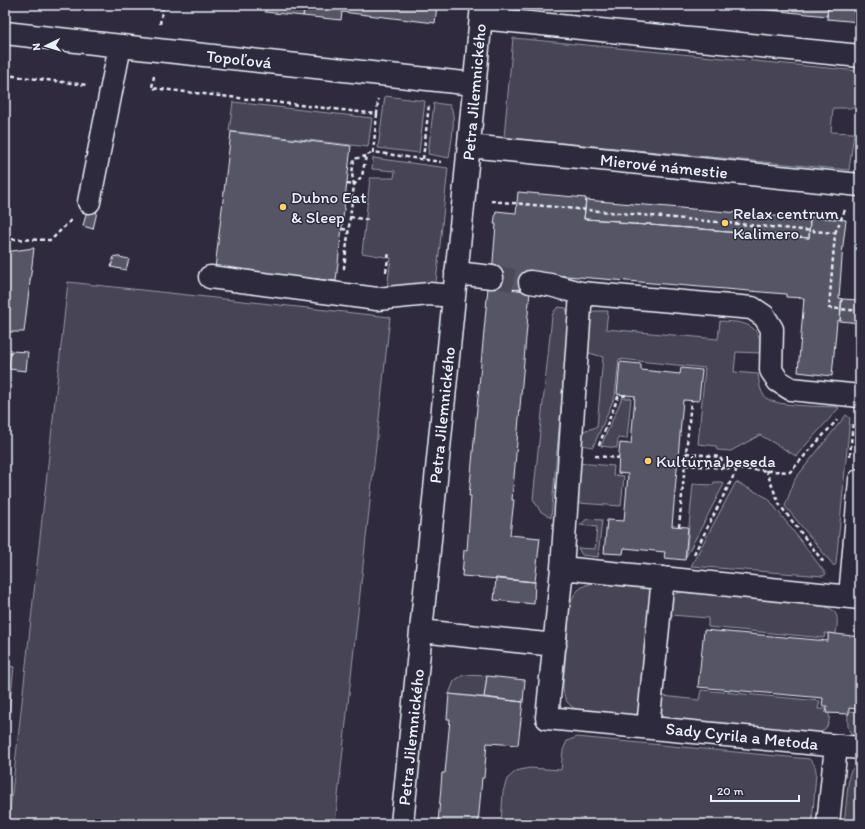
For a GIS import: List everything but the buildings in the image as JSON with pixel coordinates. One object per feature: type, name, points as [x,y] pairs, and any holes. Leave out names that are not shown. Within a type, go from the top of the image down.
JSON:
[{"type":"street","points":[[481,11],[860,56]]},
{"type":"street","name":"Petra Jilemnického","points":[[402,824],[481,11]]},
{"type":"street","name":"Topoľová","points":[[5,33],[474,84]]},
{"type":"street","points":[[90,202],[120,46]]},
{"type":"street","name":"Mierové námestie","points":[[468,156],[860,186]]},
{"type":"street","points":[[456,273],[492,277]]},
{"type":"street","points":[[210,277],[377,299],[429,294],[454,296]]},
{"type":"street","points":[[530,282],[550,285],[581,293],[752,308],[764,316],[772,329],[771,370],[778,381],[791,388],[860,396]]},
{"type":"street","name":"Sady Cyrila a Metoda","points":[[581,293],[562,568],[547,718],[860,748]]},
{"type":"street","points":[[562,568],[855,597],[860,480]]},
{"type":"street","name":"Sady Cyrila a Metoda","points":[[648,727],[663,578]]},
{"type":"street","points":[[421,631],[554,645]]},
{"type":"street","name":"Sady Cyrila a Metoda","points":[[828,824],[836,746]]},
{"type":"path","points":[[814,5],[854,9]]},
{"type":"path","points":[[854,5],[857,22]]},
{"type":"path","points":[[5,75],[90,86]]},
{"type":"path","points":[[423,159],[429,104]]},
{"type":"path","points":[[373,152],[377,114]]},
{"type":"path","points":[[351,268],[344,268],[354,185],[352,174],[354,159],[366,156],[373,152],[423,159],[468,156]]},
{"type":"path","points":[[354,185],[362,176],[366,156]]},
{"type":"path","points":[[347,184],[354,185]]},
{"type":"path","points":[[491,201],[835,233]]},
{"type":"path","points":[[5,239],[51,240],[90,202]]},
{"type":"path","points":[[350,217],[369,220]]},
{"type":"path","points":[[841,220],[835,233],[829,308],[860,311]]},
{"type":"path","points":[[342,229],[349,230]]},
{"type":"path","points":[[386,273],[389,252]]},
{"type":"path","points":[[597,448],[618,397],[626,395]]},
{"type":"path","points":[[679,526],[691,401]]},
{"type":"path","points":[[685,465],[790,472],[838,418]]},
{"type":"path","points":[[850,458],[853,420]]},
{"type":"path","points":[[686,453],[720,457],[725,468]]},
{"type":"path","points":[[692,558],[737,469]]},
{"type":"path","points":[[766,470],[779,504],[855,597]]},
{"type":"shaded area","points":[[513,38],[859,71],[855,108],[833,108],[831,132],[854,133],[849,170],[504,137]]},
{"type":"shaded area","points":[[385,96],[425,101],[419,153],[378,148]]},
{"type":"shaded area","points":[[233,102],[372,118],[368,147],[229,131]]},
{"type":"shaded area","points":[[434,103],[450,105],[452,110],[453,130],[449,158],[428,154]]},
{"type":"shaded area","points":[[373,158],[448,168],[436,283],[423,286],[387,288],[391,258],[362,253],[370,178],[394,178],[395,171],[372,169]]},
{"type":"shaded area","points":[[68,282],[390,317],[335,824],[46,824],[9,820]]},
{"type":"shaded area","points":[[559,307],[566,308],[569,318],[551,518],[540,511],[533,499],[552,316],[555,310]]},
{"type":"shaded area","points":[[594,311],[608,311],[606,329],[718,339],[720,321],[738,322],[744,324],[754,329],[758,334],[760,353],[736,352],[734,372],[758,374],[762,393],[766,398],[772,401],[789,405],[839,408],[796,456],[760,435],[731,451],[717,450],[716,446],[698,444],[705,368],[619,359],[615,396],[593,447],[581,445],[579,432],[597,427],[603,357],[586,352],[589,316]]},
{"type":"shaded area","points":[[622,398],[631,398],[627,439],[618,438],[617,448],[601,446]]},
{"type":"shaded area","points":[[846,415],[850,418],[836,564],[834,566],[785,506],[795,479]]},
{"type":"shaded area","points":[[578,463],[614,466],[613,475],[624,476],[621,506],[578,503],[574,500]]},
{"type":"shaded area","points":[[714,482],[722,482],[724,484],[686,557],[693,484],[713,485]]},
{"type":"shaded area","points":[[736,482],[768,498],[826,574],[823,576],[691,566]]},
{"type":"shaded area","points":[[587,519],[602,520],[598,557],[582,555],[578,548],[595,549],[597,527],[580,525]]},
{"type":"shaded area","points":[[594,583],[643,588],[648,589],[651,592],[641,711],[630,716],[591,712],[573,708],[566,700],[564,693],[563,685],[570,606],[573,597],[578,590]]},
{"type":"shaded area","points":[[682,592],[823,606],[832,610],[837,616],[836,634],[825,633],[824,638],[708,627],[708,618],[671,615],[662,696],[699,700],[701,690],[820,701],[818,709],[827,709],[829,713],[829,721],[826,728],[823,731],[816,733],[670,720],[660,715],[671,596]]},
{"type":"shaded area","points":[[860,617],[860,637],[854,636]]},
{"type":"shaded area","points":[[5,665],[14,667],[5,748]]},
{"type":"shaded area","points":[[463,675],[487,676],[484,697],[449,694],[454,681]]},
{"type":"shaded area","points":[[860,705],[860,738],[852,734],[848,728],[848,711],[859,712]]},
{"type":"shaded area","points":[[577,737],[809,759],[814,765],[816,771],[812,824],[501,824],[503,792],[507,779],[516,771],[529,768],[561,770],[563,750],[567,741]]},
{"type":"shaded area","points":[[860,765],[860,824],[844,824],[849,776],[852,769]]},
{"type":"tunnel","points":[[492,277],[530,282]]},
{"type":"place","name":"Dubno Eat & Sleep","points":[[283,207]]},
{"type":"place","name":"Relax centrum Kalimero","points":[[725,223]]},
{"type":"place","name":"Kultúrna beseda","points":[[648,461]]}]
